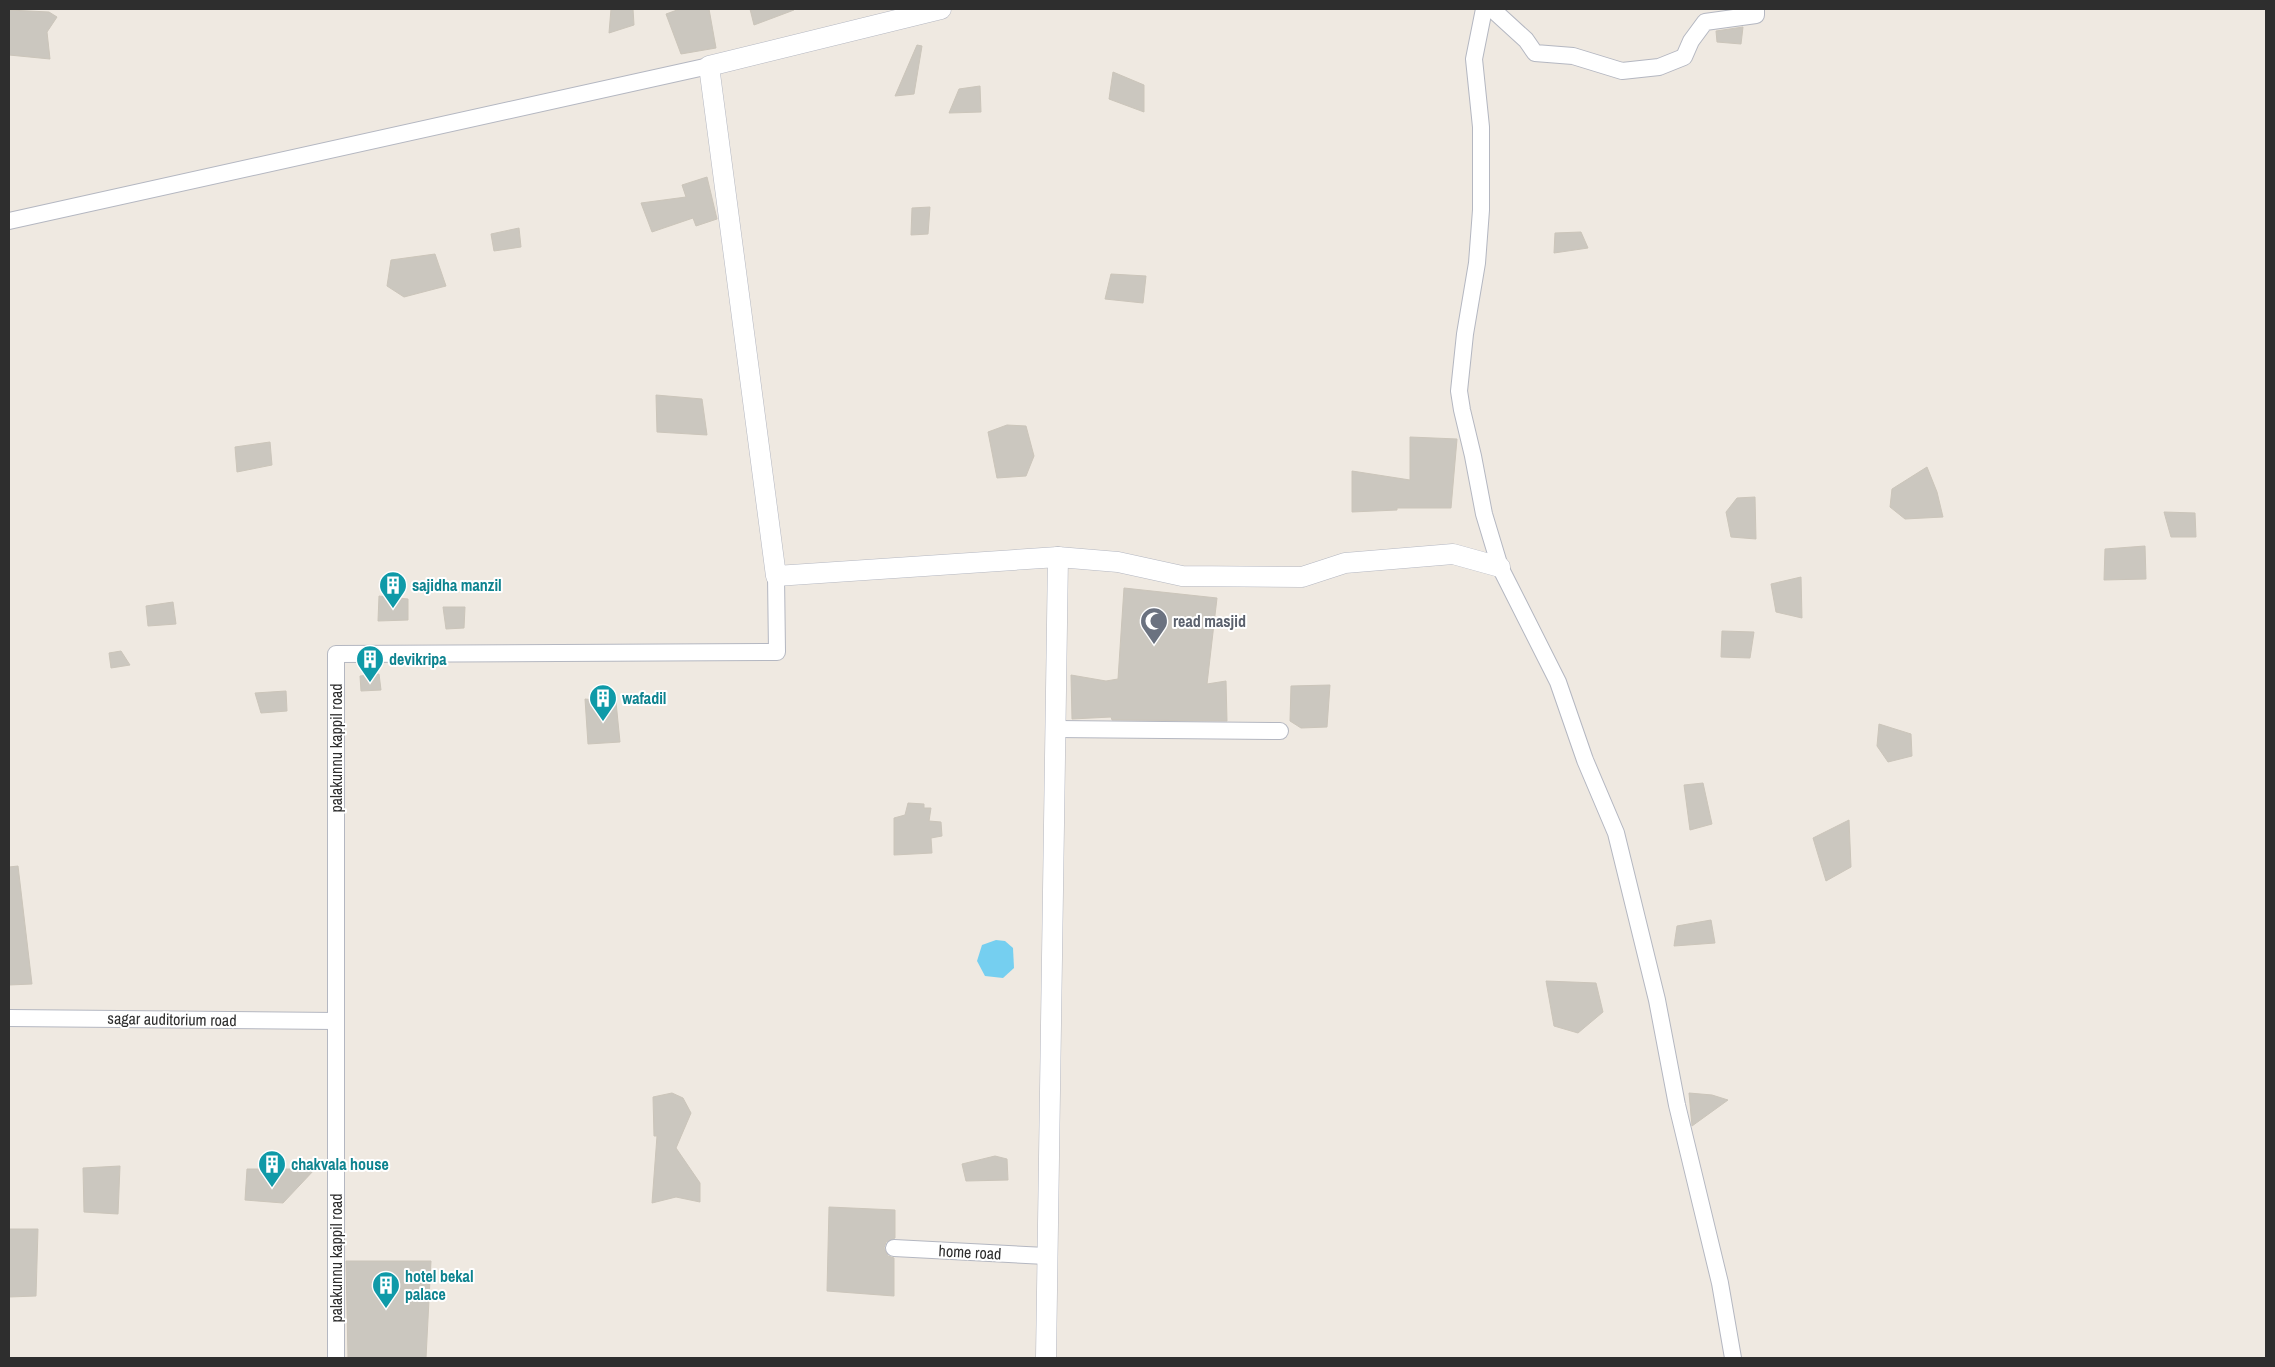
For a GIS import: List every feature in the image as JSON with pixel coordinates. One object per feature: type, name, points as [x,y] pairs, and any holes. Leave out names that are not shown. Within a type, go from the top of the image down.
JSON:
[{"type":"street","points":[[9,221],[709,66],[941,9]]},
{"type":"street","points":[[1484,9],[1474,59],[1481,127],[1477,263],[1465,334],[1459,391],[1484,514],[1500,567],[1558,682],[1585,760],[1616,834],[1657,1000],[1677,1105],[1720,1283],[1732,1358]]},
{"type":"street","points":[[1492,9],[1526,40],[1536,53],[1573,56],[1622,71],[1658,67],[1684,57],[1691,41],[1705,22],[1756,14],[1756,9]]},
{"type":"street","points":[[709,66],[776,576],[1058,557],[1118,562],[1182,576],[1302,577],[1345,563],[1453,554],[1500,567]]},
{"type":"street","points":[[1046,1358],[1046,1256],[1058,557]]},
{"type":"street","name":"palakunnu kappil road","points":[[336,1358],[336,654],[777,652],[776,576]]},
{"type":"street","points":[[1056,729],[1280,730]]},
{"type":"street","name":"sagar auditorium road","points":[[9,1018],[336,1021]]},
{"type":"street","name":"home road","points":[[894,1248],[1046,1256]]},
{"type":"water","points":[[996,940],[1005,941],[1013,948],[1014,968],[1003,978],[985,976],[977,961],[982,945]]},
{"type":"building","points":[[611,9],[633,9],[634,25],[609,33]]},
{"type":"building","points":[[680,9],[709,9],[716,48],[681,54],[666,14]]},
{"type":"building","points":[[750,9],[794,9],[794,10],[754,25]]},
{"type":"building","points":[[9,10],[49,12],[57,17],[47,32],[50,59],[9,55]]},
{"type":"building","points":[[1743,27],[1741,44],[1717,42],[1716,31]]},
{"type":"building","points":[[917,45],[922,46],[914,94],[895,96]]},
{"type":"building","points":[[1113,72],[1144,85],[1144,112],[1109,99]]},
{"type":"building","points":[[980,86],[981,112],[949,113],[959,89]]},
{"type":"building","points":[[707,177],[717,219],[696,226],[693,218],[652,232],[641,203],[686,197],[682,185]]},
{"type":"building","points":[[930,207],[928,234],[911,235],[912,208]]},
{"type":"building","points":[[519,228],[521,247],[494,251],[491,234]]},
{"type":"building","points":[[1581,232],[1588,248],[1554,253],[1555,233]]},
{"type":"building","points":[[435,254],[446,286],[404,297],[387,286],[391,260]]},
{"type":"building","points":[[1111,274],[1146,276],[1143,303],[1105,299]]},
{"type":"building","points":[[656,395],[702,399],[707,435],[657,432]]},
{"type":"building","points":[[1007,425],[1026,426],[1034,456],[1026,476],[997,478],[988,432]]},
{"type":"building","points":[[1410,437],[1457,439],[1451,508],[1397,508],[1397,510],[1352,512],[1352,471],[1410,480]]},
{"type":"building","points":[[270,442],[272,465],[237,472],[235,447]]},
{"type":"building","points":[[1927,467],[1937,492],[1943,517],[1905,519],[1890,507],[1892,489]]},
{"type":"building","points":[[1755,497],[1756,539],[1731,537],[1726,512],[1737,498]]},
{"type":"building","points":[[2164,512],[2195,513],[2196,537],[2171,537]]},
{"type":"building","points":[[2145,546],[2146,579],[2104,580],[2105,549]]},
{"type":"building","points":[[1801,577],[1802,618],[1776,612],[1771,584]]},
{"type":"building","points":[[1124,588],[1217,598],[1207,684],[1226,681],[1227,721],[1112,720],[1111,717],[1072,719],[1071,675],[1106,681],[1118,679]]},
{"type":"building","name":"sajidha manzil","points":[[379,596],[408,599],[408,620],[378,621]]},
{"type":"building","points":[[173,602],[176,624],[148,626],[146,606]]},
{"type":"building","points":[[443,607],[465,607],[464,628],[446,629]]},
{"type":"building","points":[[1722,631],[1754,632],[1750,658],[1721,657]]},
{"type":"building","points":[[121,651],[130,665],[111,668],[109,653]]},
{"type":"building","name":"devikripa","points":[[379,674],[381,690],[361,691],[360,676]]},
{"type":"building","points":[[1330,685],[1327,727],[1301,728],[1290,721],[1291,686]]},
{"type":"building","points":[[286,691],[287,711],[261,713],[255,693]]},
{"type":"building","name":"wafadil","points":[[585,699],[616,702],[620,742],[588,744]]},
{"type":"building","points":[[1879,724],[1911,734],[1912,756],[1888,762],[1877,746]]},
{"type":"building","points":[[1703,783],[1712,824],[1690,830],[1684,785]]},
{"type":"building","points":[[908,803],[924,804],[924,808],[931,808],[929,821],[941,822],[942,836],[931,838],[932,853],[894,855],[894,818],[905,815]]},
{"type":"building","points":[[1849,820],[1851,867],[1826,881],[1813,838]]},
{"type":"building","points":[[18,866],[32,984],[9,985],[9,867]]},
{"type":"building","points":[[1711,920],[1715,943],[1674,946],[1677,926]]},
{"type":"building","points":[[1546,981],[1596,983],[1603,1012],[1578,1033],[1554,1026]]},
{"type":"building","points":[[672,1093],[683,1098],[691,1113],[676,1148],[700,1183],[700,1202],[676,1197],[652,1203],[657,1136],[654,1136],[653,1097]]},
{"type":"building","points":[[1689,1093],[1712,1095],[1728,1100],[1692,1126]]},
{"type":"building","points":[[995,1156],[1007,1159],[1008,1180],[966,1181],[962,1164]]},
{"type":"building","points":[[120,1166],[118,1214],[84,1212],[83,1168]]},
{"type":"building","name":"chakvala house","points":[[247,1169],[315,1169],[283,1203],[245,1200]]},
{"type":"building","points":[[829,1207],[895,1210],[895,1238],[886,1242],[884,1248],[888,1256],[894,1258],[894,1296],[827,1291]]},
{"type":"building","points":[[9,1229],[38,1229],[36,1296],[9,1297]]},
{"type":"building","name":"hotel bekal palace","points":[[346,1261],[431,1261],[426,1358],[348,1358]]},
{"type":"place","name":"sajidha manzil","points":[[393,609]]},
{"type":"place","name":"read masjid","points":[[1154,645]]},
{"type":"place","name":"devikripa","points":[[370,683]]},
{"type":"place","name":"wafadil","points":[[603,722]]},
{"type":"place","name":"chakvala house","points":[[272,1188]]},
{"type":"place","name":"hotel bekal palace","points":[[386,1309]]}]
